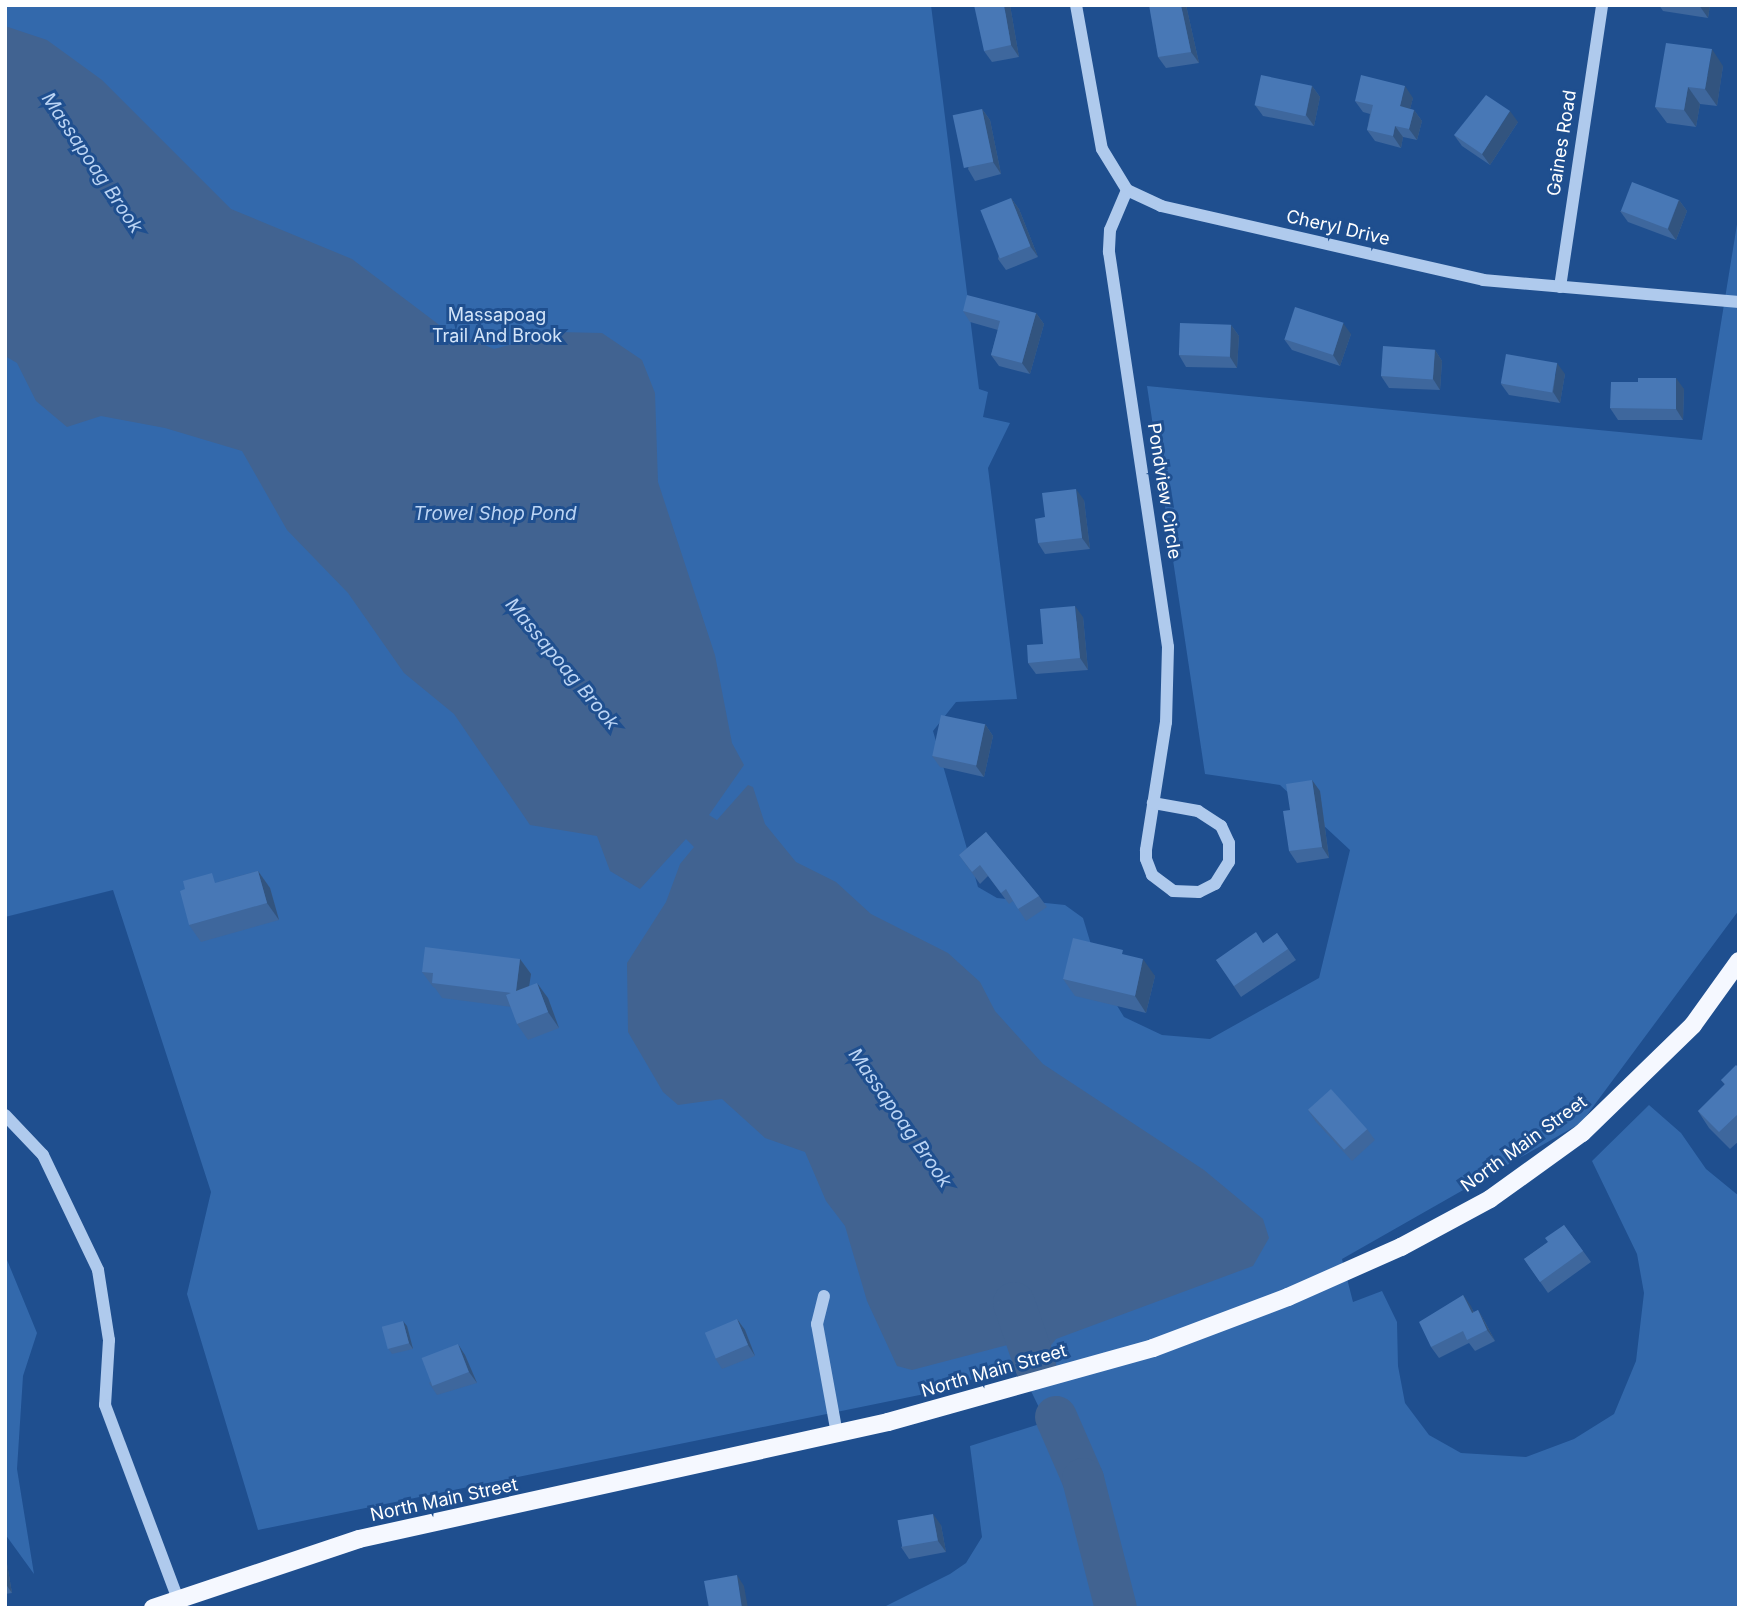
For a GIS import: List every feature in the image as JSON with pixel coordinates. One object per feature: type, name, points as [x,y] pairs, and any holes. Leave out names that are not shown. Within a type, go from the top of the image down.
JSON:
[{"type":"main road","name":"North Main Street","points":[[153,1608],[359,1539],[837,1434],[1153,1348],[1288,1297],[1401,1247],[1490,1199],[1582,1133],[1693,1025],[1739,961]]},
{"type":"street","points":[[1076,5],[1102,149],[1127,190]]},
{"type":"street","name":"Gaines Road","points":[[1560,287],[1602,5]]},
{"type":"street","name":"Cheryl Drive","points":[[1127,190],[1161,206],[1482,281],[1739,302]]},
{"type":"street","name":"Pondview Circle","points":[[1127,190],[1110,230],[1109,251],[1168,647],[1166,722],[1153,803],[1146,850],[1152,875],[1165,887],[1182,894],[1199,892],[1215,884],[1229,862],[1229,843],[1221,826],[1198,811],[1153,803]]},
{"type":"street","points":[[5,1115],[43,1155],[98,1270],[108,1340],[105,1405],[178,1599]]},
{"type":"street","points":[[824,1296],[817,1324],[837,1434]]},
{"type":"green space","name":"Massapoag Trail And Brook","points":[[5,5],[931,5],[979,389],[988,392],[983,417],[1010,423],[988,468],[1017,699],[956,702],[933,731],[978,887],[997,898],[1065,905],[1083,918],[1102,981],[1124,1017],[1162,1035],[1210,1039],[1319,978],[1350,850],[1280,785],[1205,774],[1147,386],[1702,440],[1739,212],[1739,910],[1581,1123],[1342,1259],[1353,1302],[1382,1291],[1397,1322],[1398,1366],[1405,1403],[1429,1435],[1461,1453],[1526,1457],[1574,1439],[1614,1414],[1636,1361],[1644,1293],[1637,1254],[1592,1161],[1649,1105],[1681,1133],[1706,1169],[1739,1196],[1739,1608],[882,1608],[950,1574],[966,1563],[982,1537],[970,1446],[1046,1422],[1017,1362],[944,1390],[258,1530],[187,1294],[211,1192],[113,890],[5,917]]},
{"type":"green space","points":[[5,1255],[37,1333],[23,1376],[17,1469],[34,1574],[5,1534]]},
{"type":"water","name":"Trowel Shop Pond","points":[[5,26],[47,40],[102,80],[231,209],[352,259],[442,327],[494,349],[559,332],[602,333],[642,360],[655,393],[658,482],[715,655],[732,743],[744,765],[709,815],[717,820],[748,785],[753,787],[765,824],[796,862],[836,882],[871,914],[948,953],[980,982],[995,1011],[1043,1064],[1204,1170],[1263,1219],[1269,1238],[1253,1266],[1056,1339],[1044,1354],[1028,1358],[1015,1343],[912,1370],[897,1366],[867,1301],[845,1226],[826,1201],[805,1152],[765,1138],[722,1099],[678,1105],[663,1092],[628,1032],[627,963],[666,902],[680,864],[694,847],[686,839],[640,889],[610,871],[597,836],[530,825],[454,714],[404,673],[348,593],[287,530],[242,451],[165,428],[101,416],[67,427],[36,401],[17,363],[5,356]]},
{"type":"building","points":[[974,5],[1004,5],[1011,45],[984,51]]},
{"type":"building","points":[[1149,5],[1181,5],[1191,52],[1158,57]]},
{"type":"building","points":[[1666,43],[1712,49],[1705,89],[1688,87],[1684,110],[1655,107]]},
{"type":"building","points":[[1261,75],[1312,86],[1305,116],[1255,105]]},
{"type":"building","points":[[1361,75],[1405,86],[1400,106],[1414,110],[1409,129],[1395,126],[1393,136],[1367,130],[1373,105],[1355,101]]},
{"type":"building","points":[[1486,95],[1510,111],[1482,154],[1454,135]]},
{"type":"building","points":[[982,109],[993,162],[964,168],[953,115]]},
{"type":"building","points":[[1632,182],[1679,200],[1668,229],[1621,211]]},
{"type":"building","points":[[1011,198],[1030,246],[1000,259],[980,210]]},
{"type":"building","points":[[967,295],[1036,313],[1022,363],[991,355],[1000,321],[963,311]]},
{"type":"building","points":[[1295,307],[1344,323],[1333,355],[1284,339]]},
{"type":"building","points":[[1180,323],[1231,325],[1230,357],[1179,355]]},
{"type":"building","points":[[1383,346],[1435,350],[1433,380],[1381,376]]},
{"type":"building","points":[[1506,354],[1557,363],[1552,393],[1501,384]]},
{"type":"building","points":[[1638,378],[1676,378],[1676,409],[1610,408],[1611,382],[1638,382]]},
{"type":"building","points":[[1076,489],[1082,538],[1038,543],[1035,519],[1045,517],[1042,493]]},
{"type":"building","points":[[1075,606],[1080,658],[1028,663],[1027,645],[1043,644],[1040,609]]},
{"type":"building","points":[[941,715],[985,724],[976,765],[932,756]]},
{"type":"building","points":[[1312,780],[1322,847],[1289,851],[1283,811],[1290,810],[1286,784]]},
{"type":"building","points":[[986,832],[1039,896],[1018,909],[1006,889],[1001,893],[980,865],[972,872],[959,855]]},
{"type":"building","points":[[258,871],[267,903],[189,925],[180,891],[185,889],[183,881],[212,873],[215,883]]},
{"type":"building","points":[[1256,932],[1263,943],[1277,933],[1288,949],[1234,986],[1216,960]]},
{"type":"building","points":[[1073,938],[1123,950],[1122,954],[1143,959],[1135,996],[1063,979]]},
{"type":"building","points":[[425,947],[520,959],[516,991],[537,983],[548,1012],[517,1024],[506,995],[511,993],[432,983],[433,973],[422,972]]},
{"type":"building","points":[[1736,1065],[1739,1068],[1739,1117],[1737,1115],[1719,1132],[1698,1111],[1725,1084],[1721,1080]]},
{"type":"building","points":[[1331,1089],[1367,1129],[1344,1150],[1308,1110]]},
{"type":"building","points":[[1564,1225],[1583,1251],[1540,1282],[1524,1259],[1548,1242],[1545,1238]]},
{"type":"building","points":[[1463,1295],[1472,1313],[1478,1310],[1487,1330],[1467,1340],[1463,1331],[1431,1347],[1419,1322]]},
{"type":"building","points":[[737,1319],[748,1345],[716,1358],[705,1333]]},
{"type":"building","points":[[403,1321],[409,1343],[388,1349],[382,1327]]},
{"type":"building","points":[[458,1344],[469,1372],[432,1386],[422,1358]]},
{"type":"building","points":[[933,1514],[938,1541],[902,1547],[898,1520]]},
{"type":"building","points":[[737,1575],[742,1608],[709,1608],[704,1581]]},
{"type":"waterway","name":"Massapoag Brook","points":[[1014,1303],[1035,1364]]},
{"type":"waterway","name":"Massapoag Brook","points":[[1056,1417],[1083,1479],[1116,1608]]}]
